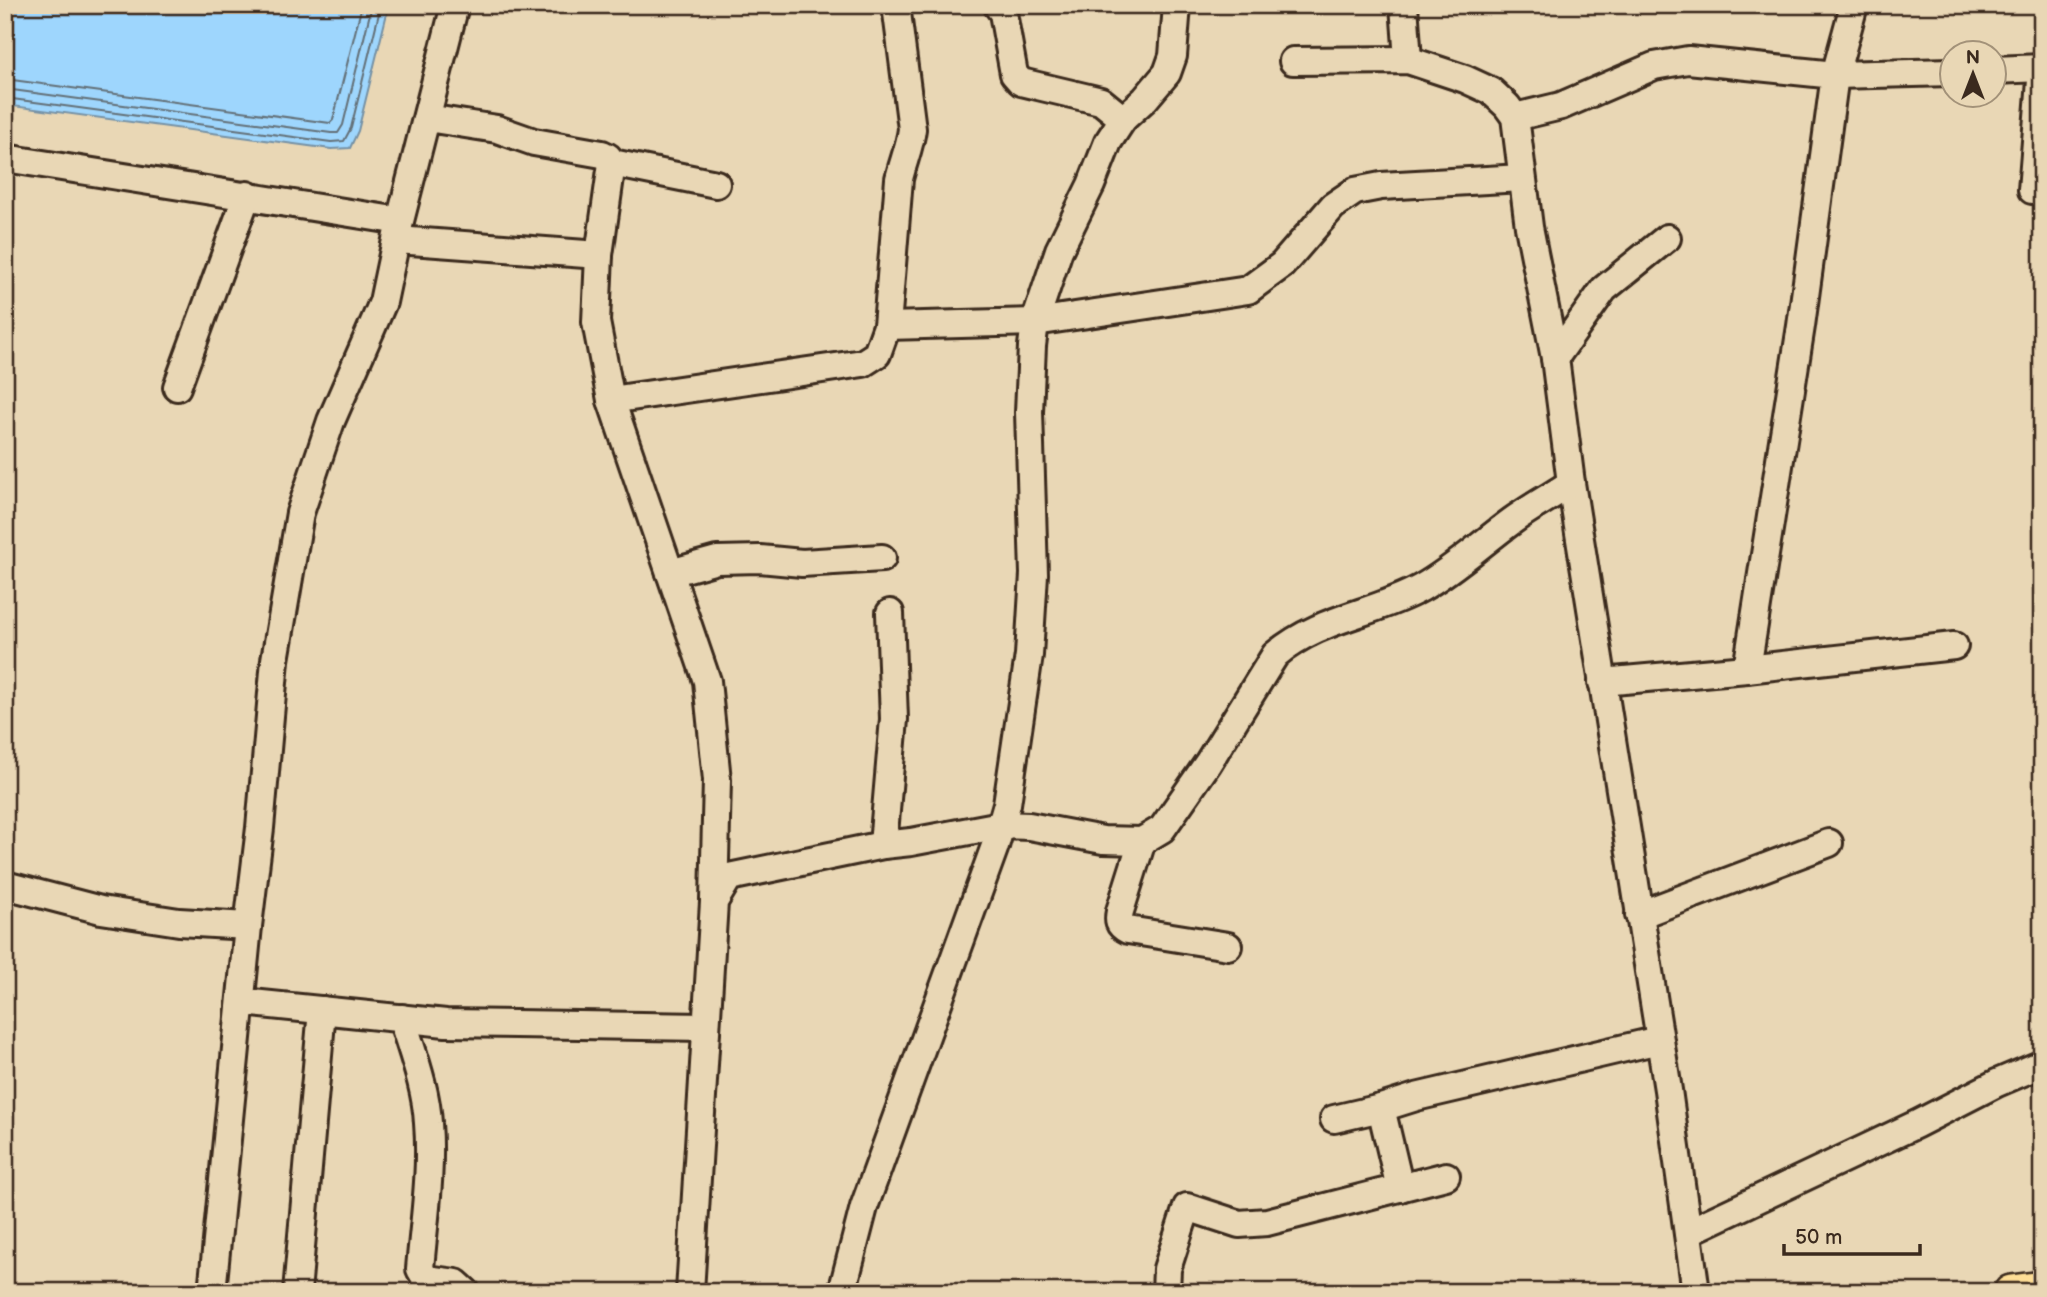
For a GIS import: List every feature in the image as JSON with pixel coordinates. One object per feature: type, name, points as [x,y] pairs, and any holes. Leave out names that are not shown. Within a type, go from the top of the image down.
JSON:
[{"type":"main road","points":[[2011,1292],[2042,1288]]},
{"type":"street","points":[[212,1292],[275,660],[300,513],[331,421],[383,302],[455,5]]},
{"type":"street","points":[[611,400],[863,363],[877,354],[887,326],[900,179],[912,129],[896,5]]},
{"type":"street","points":[[997,5],[1003,13],[1014,74],[1021,82],[1101,101],[1123,118]]},
{"type":"street","points":[[842,1292],[864,1207],[1007,804],[1029,655],[1034,574],[1029,412],[1035,322],[1059,250],[1091,185],[1108,142],[1123,118],[1145,99],[1167,73],[1173,56],[1177,5]]},
{"type":"street","points":[[1404,5],[1408,60]]},
{"type":"street","points":[[1747,668],[1801,326],[1835,75],[1854,5]]},
{"type":"street","points":[[1293,61],[1408,60],[1465,79],[1491,91],[1515,117],[1529,227],[1565,421],[1571,483],[1696,1292]]},
{"type":"street","points":[[1515,117],[1561,106],[1654,66],[1688,60],[1835,75],[1938,72]]},
{"type":"street","points":[[2008,69],[2042,68],[2032,190]]},
{"type":"street","points":[[427,118],[497,129],[534,142],[603,154],[611,163],[599,255],[596,321],[611,400],[707,681],[717,780],[714,902],[690,1292]]},
{"type":"street","points":[[5,158],[247,195],[399,231],[599,255]]},
{"type":"street","points":[[611,163],[716,184]]},
{"type":"street","points":[[887,326],[1035,322],[1248,290],[1282,265],[1333,206],[1356,191],[1381,186],[1522,178]]},
{"type":"street","points":[[177,387],[247,195]]},
{"type":"street","points":[[1555,358],[1604,289],[1667,238]]},
{"type":"street","points":[[714,902],[729,877],[883,845],[1001,825],[1029,826],[1103,840],[1142,841],[1162,829],[1208,763],[1275,655],[1283,648],[1313,629],[1421,588],[1515,519],[1571,483]]},
{"type":"street","points":[[670,573],[717,560],[760,559],[802,563],[883,558]]},
{"type":"street","points":[[883,845],[894,719],[890,613]]},
{"type":"street","points":[[1602,682],[1954,646]]},
{"type":"street","points":[[1142,841],[1120,911],[1118,921],[1121,926],[1128,930],[1228,946]]},
{"type":"street","points":[[1639,915],[1829,843]]},
{"type":"street","points":[[5,885],[101,910],[179,922],[248,926]]},
{"type":"street","points":[[242,1002],[446,1023],[705,1027]]},
{"type":"street","points":[[297,1292],[322,1010]]},
{"type":"street","points":[[402,1018],[423,1089],[428,1122],[429,1155],[420,1269],[426,1279],[456,1283],[466,1292]]},
{"type":"street","points":[[1334,1119],[1659,1040]]},
{"type":"street","points":[[1688,1231],[2042,1064]]},
{"type":"street","points":[[1381,1108],[1400,1188]]},
{"type":"street","points":[[1166,1292],[1167,1269],[1187,1207],[1239,1224],[1267,1222],[1446,1176]]},
{"type":"water","points":[[5,5],[389,5],[358,131],[350,148],[331,149],[5,105]]}]
